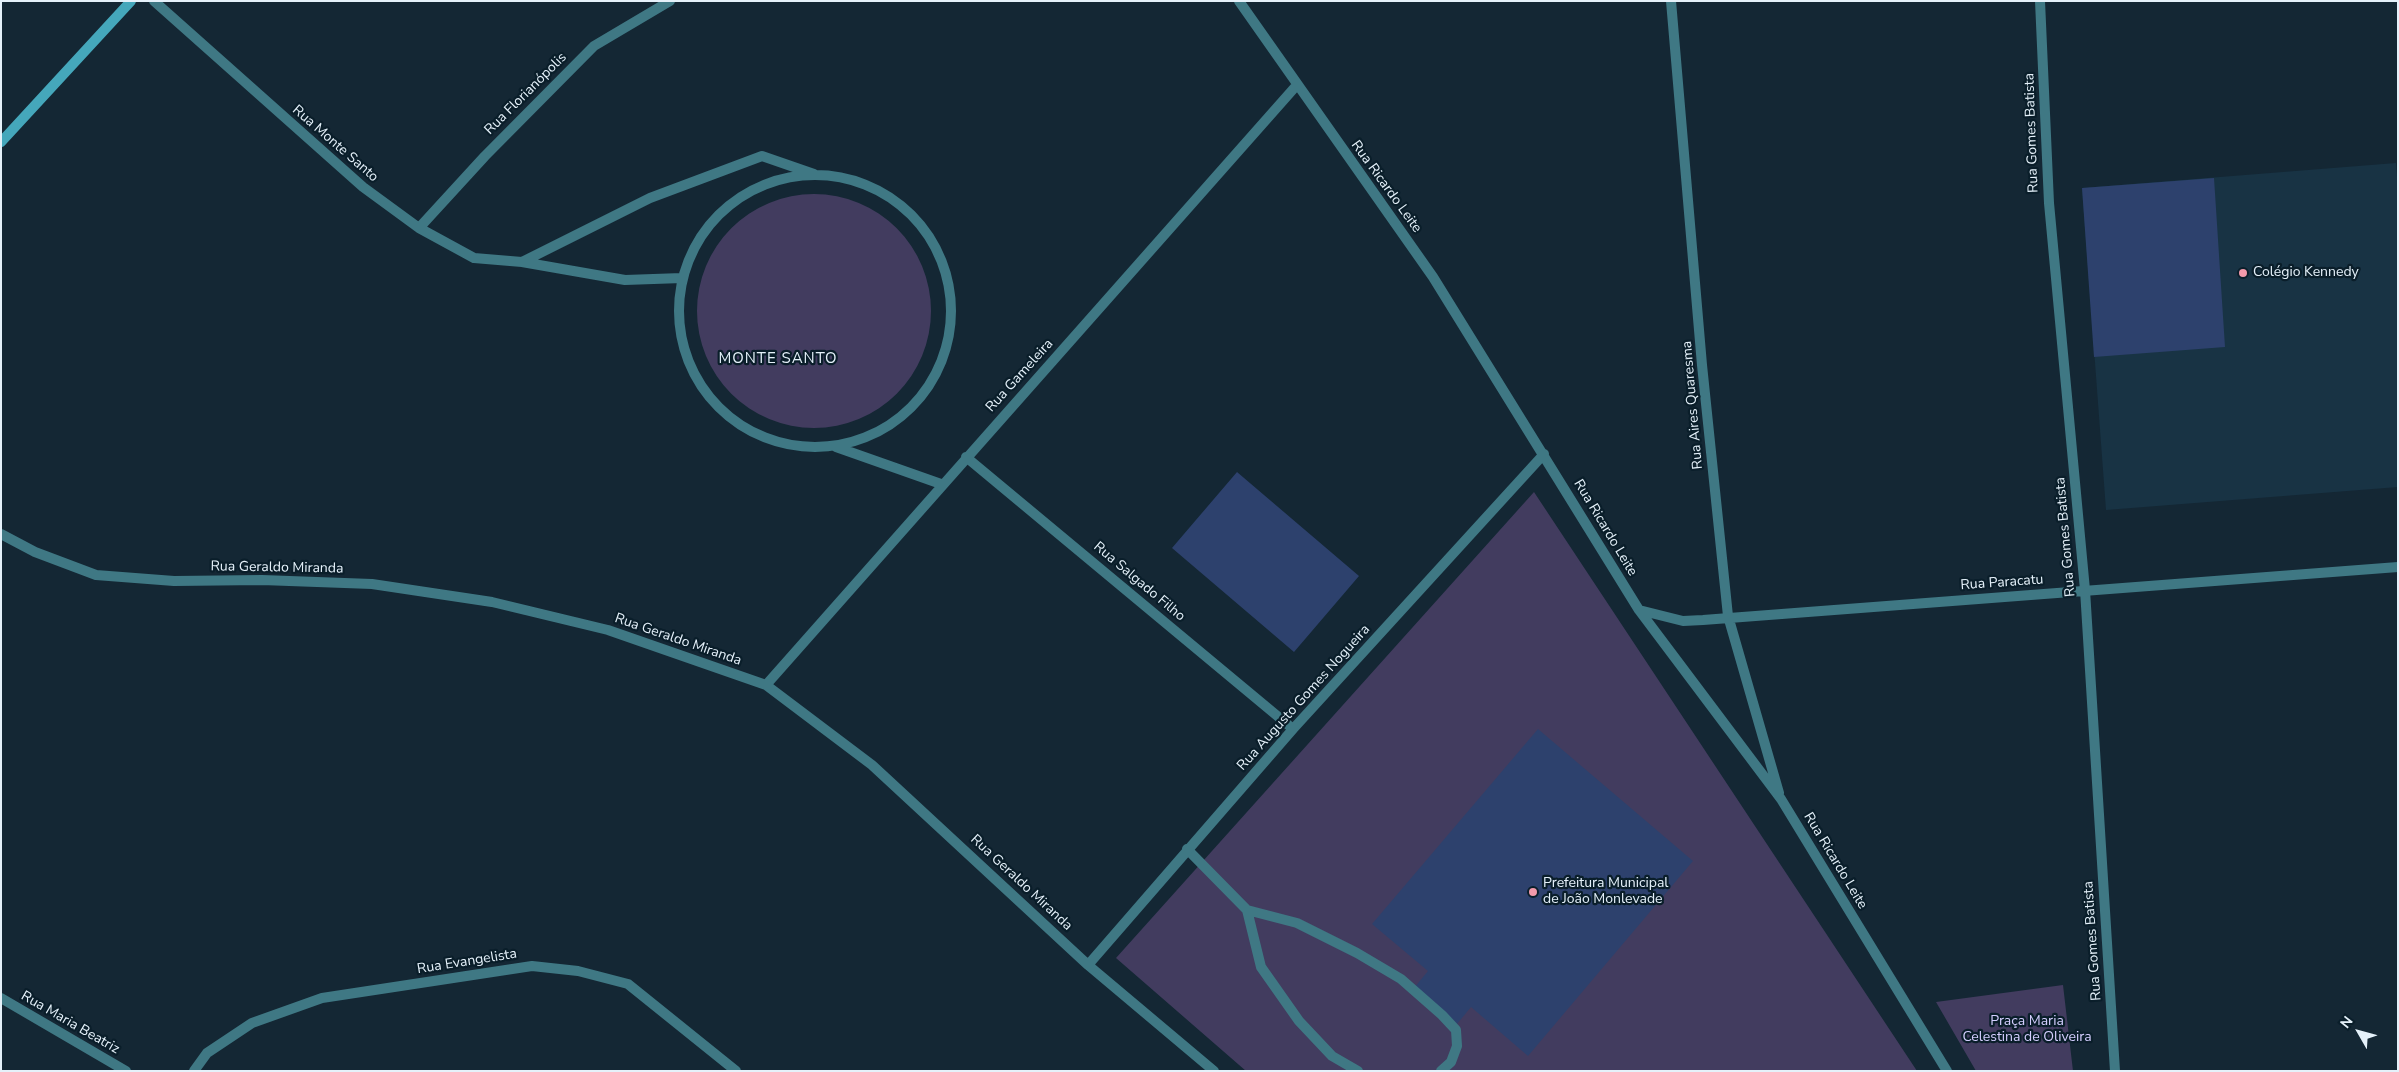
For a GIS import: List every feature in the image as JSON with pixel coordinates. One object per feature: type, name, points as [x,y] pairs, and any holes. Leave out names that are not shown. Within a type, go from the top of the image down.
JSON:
[{"type":"street","points":[[1,142],[131,1]]},
{"type":"street","name":"Rua Monte Santo","points":[[154,1],[363,187],[419,228],[474,258],[522,262],[625,280],[682,278]]},
{"type":"street","name":"Rua Florianópolis","points":[[419,228],[485,156],[594,46],[670,1]]},
{"type":"street","name":"Rua Ricardo Leite","points":[[1239,1],[1296,86],[1433,277],[1639,610],[1781,799],[1947,1071]]},
{"type":"street","name":"Rua Aires Quaresma","points":[[1671,1],[1703,375],[1728,616],[1781,799]]},
{"type":"street","name":"Rua Gomes Batista","points":[[2040,1],[2049,204],[2085,590],[2115,1071]]},
{"type":"street","name":"Rua Gameleira","points":[[766,685],[941,484],[1296,86]]},
{"type":"street","points":[[522,262],[650,198],[762,156],[815,174],[859,182],[899,202],[929,236],[947,277],[951,322],[940,366],[915,404],[879,431],[836,446],[791,446],[749,432],[714,404],[689,367],[678,323],[682,278],[700,237],[730,204],[770,182],[815,174]]},
{"type":"street","points":[[836,446],[941,484]]},
{"type":"street","name":"Rua Augusto Gomes Nogueira","points":[[1088,965],[1293,729],[1544,454]]},
{"type":"street","name":"Rua Salgado Filho","points":[[966,457],[1293,729]]},
{"type":"street","name":"Rua Geraldo Miranda","points":[[1,534],[35,552],[96,575],[174,581],[262,580],[372,584],[492,602],[608,630],[766,685],[872,765],[1088,965],[1214,1071]]},
{"type":"street","name":"Rua Paracatu","points":[[1639,610],[1683,621],[1728,616],[2398,567]]},
{"type":"street","points":[[1187,849],[1247,910],[1261,967],[1299,1021],[1332,1056],[1358,1071]]},
{"type":"street","points":[[1247,910],[1297,922],[1401,979],[1456,1030],[1457,1046],[1450,1062],[1441,1071]]},
{"type":"street","name":"Rua Evangelista","points":[[194,1071],[207,1053],[252,1022],[322,998],[532,966],[578,971],[628,984],[736,1071]]},
{"type":"street","name":"Rua Maria Beatriz","points":[[1,998],[126,1071]]},
{"type":"shaded area","name":"Colégio Kennedy","points":[[2396,163],[2398,190],[2398,487],[2106,510],[2082,188]]},
{"type":"green space","points":[[814,194],[837,196],[859,203],[879,214],[897,228],[911,246],[922,266],[929,288],[931,311],[929,334],[922,356],[911,376],[897,394],[879,408],[859,419],[837,426],[814,428],[791,426],[769,419],[749,408],[731,394],[717,376],[706,356],[699,334],[697,311],[699,288],[706,266],[717,246],[731,228],[749,214],[769,203],[791,196]]},
{"type":"green space","points":[[1534,492],[1917,1071],[1246,1071],[1116,958]]},
{"type":"green space","name":"Praça Maria Celestina de Oliveira","points":[[2063,985],[2073,1071],[1976,1071],[1936,1002]]},
{"type":"building","points":[[2214,178],[2225,347],[2094,357],[2082,188]]},
{"type":"building","points":[[1237,472],[1359,576],[1294,652],[1172,548]]},
{"type":"building","name":"Prefeitura Municipal de João Monlevade","points":[[1538,729],[1693,861],[1528,1056],[1471,1007],[1457,1024],[1414,988],[1428,971],[1372,924]]},
{"type":"place","name":"Colégio Kennedy","points":[[2243,273]]},
{"type":"place","name":"Prefeitura Municipal de João Monlevade","points":[[1533,892]]},
{"type":"district","name":"MONTE SANTO","points":[[778,359]]}]
